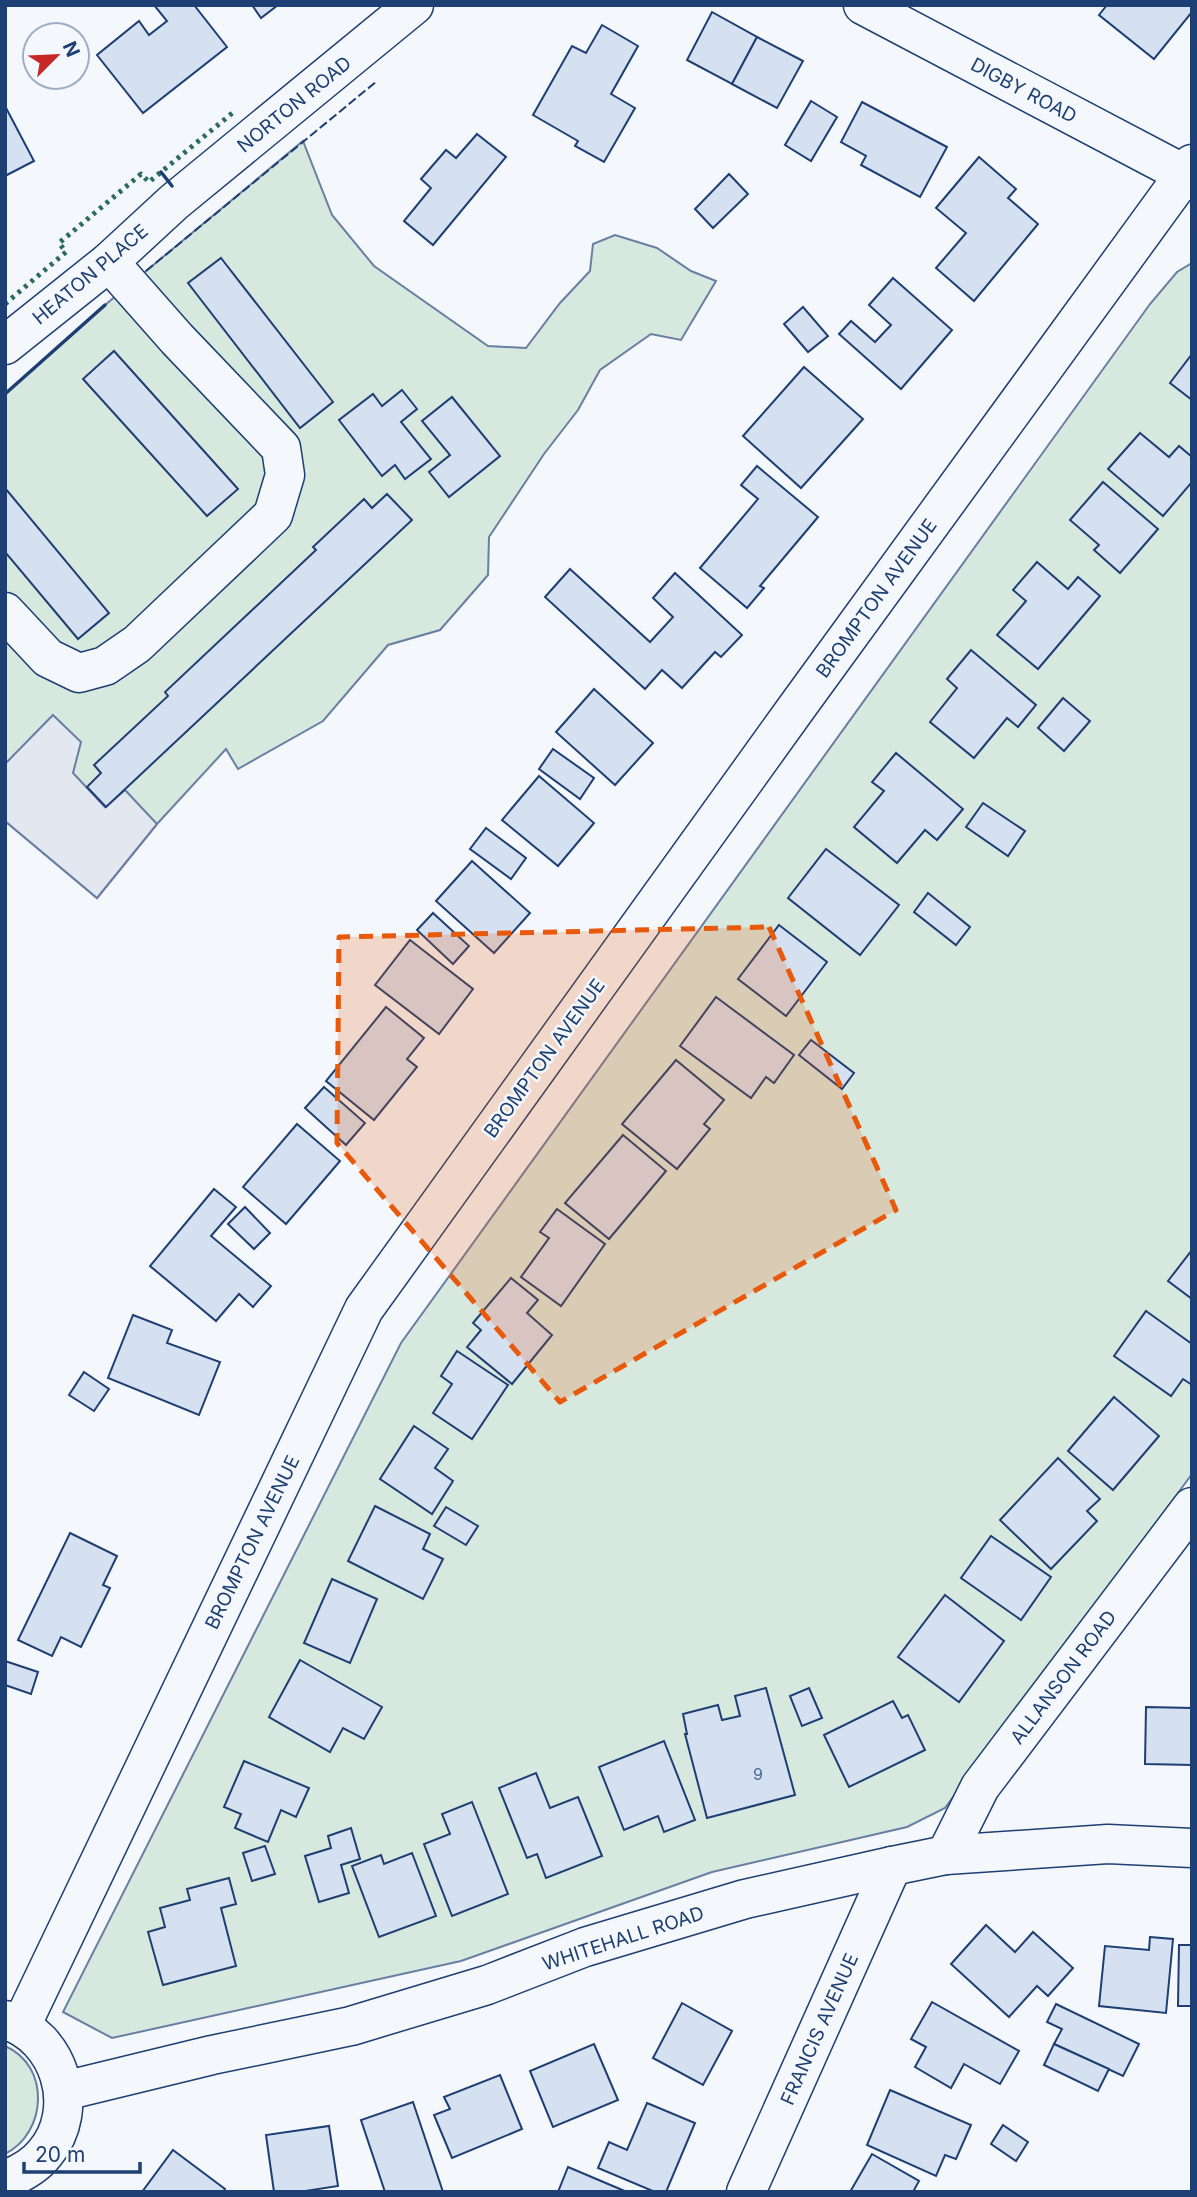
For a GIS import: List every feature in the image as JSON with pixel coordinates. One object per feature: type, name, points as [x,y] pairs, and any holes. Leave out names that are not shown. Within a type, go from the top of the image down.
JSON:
[{"type":"street","name":"NORTON ROAD","points":[[174,202],[414,5]]},
{"type":"street","name":"DIGBY ROAD","points":[[863,5],[1189,173]]},
{"type":"street","name":"BROMPTON AVENUE","points":[[13,2023],[363,1309],[797,707],[1189,173]]},
{"type":"street","name":"HEATON PLACE","points":[[5,345],[109,262],[174,202]]},
{"type":"street","points":[[5,612],[48,658],[79,673],[106,666],[137,644],[273,515],[285,475],[281,448],[177,339],[109,262]]},
{"type":"street","name":"ALLANSON ROAD","points":[[946,1855],[980,1787],[1192,1507]]},
{"type":"street","name":"WHITEHALL ROAD","points":[[64,2091],[212,2055],[351,2026],[487,1985],[585,1947],[745,1899],[946,1855],[1108,1844],[1192,1848]]},
{"type":"street","name":"FRANCIS AVENUE","points":[[746,2192],[892,1867]]},
{"type":"street","points":[[5,2180],[27,2170],[46,2153],[57,2134],[63,2112],[64,2091],[51,2054],[36,2037],[13,2023]]},
{"type":"highlighted area","points":[[769,927],[896,1210],[560,1402],[337,1143],[339,937]]},
{"type":"shaded area","points":[[303,141],[332,215],[374,266],[488,346],[526,348],[560,303],[590,271],[593,244],[615,235],[657,248],[691,271],[716,281],[681,340],[651,334],[600,370],[578,410],[544,454],[489,537],[488,575],[440,630],[388,645],[323,721],[238,769],[226,749],[157,824],[97,898],[5,821],[5,394],[105,305]]},
{"type":"shaded area","points":[[1192,263],[1192,1474],[945,1808],[907,1827],[712,1872],[461,1961],[112,2038],[63,2012],[401,1343],[1150,304],[1177,272]]},
{"type":"shaded area","points":[[53,715],[81,742],[73,773],[105,807],[125,790],[157,824],[97,898],[5,821],[5,764]]},
{"type":"shaded area","points":[[5,2046],[20,2056],[30,2068],[36,2083],[38,2100],[36,2116],[29,2131],[19,2144],[5,2154]]},
{"type":"building","points":[[154,5],[194,5],[227,47],[143,113],[97,55],[139,21],[149,35],[167,21]]},
{"type":"building","points":[[252,5],[278,5],[261,18]]},
{"type":"building","points":[[1107,5],[1192,5],[1192,12],[1154,59],[1099,15]]},
{"type":"building","points":[[712,12],[757,37],[732,84],[687,60]]},
{"type":"building","points":[[602,25],[638,46],[611,94],[635,108],[604,162],[575,146],[578,141],[533,115],[572,46],[586,53]]},
{"type":"building","points":[[757,37],[803,61],[777,108],[732,84]]},
{"type":"building","points":[[811,101],[837,117],[811,161],[785,145]]},
{"type":"building","points":[[862,102],[947,147],[920,197],[861,165],[866,156],[841,142]]},
{"type":"building","points":[[5,106],[34,161],[5,176]]},
{"type":"building","points":[[477,134],[506,157],[433,245],[404,221],[431,188],[421,179],[446,150],[456,158]]},
{"type":"building","points":[[979,157],[1016,189],[1008,198],[1038,224],[974,301],[936,268],[966,233],[936,208]]},
{"type":"building","points":[[729,174],[748,194],[713,228],[695,209]]},
{"type":"building","points":[[221,258],[333,402],[300,428],[188,283]]},
{"type":"building","points":[[893,278],[952,330],[901,389],[839,334],[851,321],[875,342],[891,325],[869,305]]},
{"type":"building","points":[[803,307],[828,336],[808,352],[784,324]]},
{"type":"building","points":[[114,351],[238,489],[207,516],[83,379]]},
{"type":"building","points":[[1192,354],[1192,400],[1170,383]]},
{"type":"building","points":[[804,367],[863,419],[801,488],[743,436]]},
{"type":"building","points":[[402,390],[417,409],[401,422],[431,459],[405,479],[395,465],[382,476],[339,420],[373,394],[382,406]]},
{"type":"building","points":[[452,397],[500,456],[449,497],[429,472],[450,455],[422,421]]},
{"type":"building","points":[[1140,433],[1169,457],[1179,446],[1192,457],[1192,482],[1163,516],[1108,469]]},
{"type":"building","points":[[757,466],[818,517],[760,586],[764,588],[747,608],[700,568],[758,499],[741,485]]},
{"type":"building","points":[[1103,482],[1158,529],[1120,573],[1094,550],[1099,545],[1070,520]]},
{"type":"building","points":[[5,488],[109,613],[78,639],[5,552]]},
{"type":"building","points":[[387,494],[412,520],[106,807],[87,787],[101,773],[94,765],[168,696],[165,692],[316,550],[313,547],[364,499],[372,508]]},
{"type":"building","points":[[1037,562],[1068,589],[1078,577],[1100,596],[1038,669],[997,635],[1026,601],[1013,590]]},
{"type":"building","points":[[570,569],[650,642],[673,617],[653,598],[675,573],[742,635],[721,657],[715,652],[682,688],[662,670],[645,689],[545,597]]},
{"type":"building","points":[[971,650],[1036,705],[1018,727],[1007,718],[974,758],[930,722],[957,688],[947,679]]},
{"type":"building","points":[[594,689],[653,743],[615,785],[556,732]]},
{"type":"building","points":[[1063,698],[1090,721],[1064,751],[1038,728]]},
{"type":"building","points":[[553,749],[594,778],[580,799],[539,769]]},
{"type":"building","points":[[896,753],[963,809],[937,840],[925,830],[897,863],[854,827],[884,791],[872,782]]},
{"type":"building","points":[[539,776],[594,823],[558,866],[502,820]]},
{"type":"building","points":[[983,803],[1025,831],[1008,856],[966,827]]},
{"type":"building","points":[[486,828],[526,858],[511,879],[470,849]]},
{"type":"building","points":[[826,849],[899,905],[860,955],[788,898]]},
{"type":"building","points":[[472,861],[530,913],[494,953],[436,901]]},
{"type":"building","points":[[928,893],[970,927],[956,945],[914,912]]},
{"type":"building","points":[[433,913],[469,946],[453,964],[417,930]]},
{"type":"building","points":[[779,925],[827,962],[786,1016],[738,979]]},
{"type":"building","points":[[410,940],[473,989],[439,1034],[375,985]]},
{"type":"building","points":[[716,997],[794,1055],[774,1083],[766,1077],[751,1098],[680,1046]]},
{"type":"building","points":[[386,1007],[424,1038],[407,1059],[417,1067],[374,1120],[326,1081]]},
{"type":"building","points":[[811,1040],[854,1073],[842,1089],[799,1055]]},
{"type":"building","points":[[676,1060],[724,1100],[704,1124],[710,1129],[677,1169],[622,1124]]},
{"type":"building","points":[[324,1087],[365,1123],[346,1145],[305,1108]]},
{"type":"building","points":[[297,1124],[340,1161],[286,1224],[243,1187]]},
{"type":"building","points":[[623,1135],[666,1171],[609,1239],[565,1203]]},
{"type":"building","points":[[214,1189],[236,1207],[211,1236],[271,1286],[253,1307],[239,1294],[216,1321],[150,1266]]},
{"type":"building","points":[[245,1207],[270,1233],[254,1249],[228,1224]]},
{"type":"building","points":[[557,1209],[605,1244],[561,1306],[521,1277],[549,1238],[540,1232]]},
{"type":"building","points":[[1192,1250],[1192,1299],[1168,1281]]},
{"type":"building","points":[[511,1278],[538,1300],[527,1313],[552,1335],[512,1384],[467,1347],[481,1330],[473,1323]]},
{"type":"building","points":[[1146,1311],[1192,1344],[1192,1385],[1183,1379],[1171,1396],[1114,1356]]},
{"type":"building","points":[[133,1315],[172,1330],[167,1343],[220,1362],[199,1415],[108,1378]]},
{"type":"building","points":[[457,1351],[508,1385],[472,1439],[433,1413],[452,1384],[441,1376]]},
{"type":"building","points":[[84,1372],[109,1389],[94,1411],[69,1395]]},
{"type":"building","points":[[1114,1397],[1159,1436],[1113,1490],[1068,1451]]},
{"type":"building","points":[[414,1426],[448,1449],[435,1468],[453,1481],[432,1514],[380,1479]]},
{"type":"building","points":[[1058,1458],[1100,1499],[1087,1511],[1097,1521],[1051,1569],[1000,1520]]},
{"type":"building","points":[[375,1506],[430,1534],[423,1549],[443,1559],[423,1599],[348,1561]]},
{"type":"building","points":[[446,1507],[478,1526],[466,1545],[434,1526]]},
{"type":"building","points":[[70,1533],[117,1556],[103,1585],[110,1588],[81,1647],[61,1637],[52,1656],[18,1640]]},
{"type":"building","points":[[991,1536],[1051,1577],[1021,1620],[961,1578]]},
{"type":"building","points":[[332,1579],[377,1599],[350,1663],[304,1643]]},
{"type":"building","points":[[945,1595],[1004,1641],[959,1702],[898,1657]]},
{"type":"building","points":[[300,1660],[382,1707],[364,1739],[343,1728],[330,1752],[269,1717]]},
{"type":"building","points":[[5,1661],[38,1672],[31,1694],[5,1685]]},
{"type":"building","points":[[766,1688],[795,1795],[707,1818],[685,1734],[683,1714],[718,1705],[722,1720],[740,1716],[735,1696]]},
{"type":"building","points":[[809,1688],[822,1718],[802,1726],[790,1696]]},
{"type":"building","points":[[893,1701],[902,1718],[908,1715],[925,1750],[849,1787],[824,1735]]},
{"type":"building","points":[[1146,1707],[1192,1708],[1192,1765],[1145,1764]]},
{"type":"building","points":[[664,1741],[695,1820],[664,1832],[658,1816],[624,1830],[599,1767]]},
{"type":"building","points":[[244,1761],[309,1788],[296,1817],[281,1810],[268,1842],[235,1828],[241,1814],[224,1807]]},
{"type":"building","points":[[536,1773],[550,1808],[578,1797],[602,1856],[546,1878],[537,1854],[527,1858],[499,1788]]},
{"type":"building","points":[[472,1802],[508,1894],[452,1916],[424,1844],[450,1834],[442,1814]]},
{"type":"building","points":[[351,1828],[360,1859],[341,1865],[349,1893],[319,1902],[305,1856],[331,1848],[328,1836]]},
{"type":"building","points":[[265,1846],[275,1874],[252,1881],[243,1853]]},
{"type":"building","points":[[412,1853],[436,1916],[379,1937],[352,1866],[381,1855],[384,1864]]},
{"type":"building","points":[[229,1878],[236,1904],[221,1908],[236,1966],[163,1985],[148,1932],[165,1927],[160,1908],[190,1900],[187,1889]]},
{"type":"building","points":[[986,1925],[1015,1952],[1033,1932],[1073,1968],[1048,1996],[1037,1986],[1009,2017],[951,1964]]},
{"type":"building","points":[[1150,1937],[1173,1939],[1166,2013],[1099,2006],[1105,1946],[1149,1950]]},
{"type":"building","points":[[1179,1945],[1192,1945],[1192,2006],[1178,2006]]},
{"type":"building","points":[[932,2002],[1019,2051],[1000,2084],[964,2064],[951,2088],[915,2067],[926,2047],[911,2039]]},
{"type":"building","points":[[682,2003],[732,2031],[703,2085],[653,2058]]},
{"type":"building","points":[[1056,2004],[1139,2044],[1123,2076],[1054,2044],[1062,2029],[1047,2022]]},
{"type":"building","points":[[594,2044],[618,2100],[553,2127],[530,2071]]},
{"type":"building","points":[[1054,2044],[1109,2069],[1098,2091],[1044,2065]]},
{"type":"building","points":[[500,2075],[522,2129],[452,2158],[434,2115],[450,2109],[444,2097]]},
{"type":"building","points":[[890,2090],[971,2125],[956,2159],[945,2155],[936,2176],[867,2145]]},
{"type":"building","points":[[413,2102],[443,2192],[385,2192],[361,2120]]},
{"type":"building","points":[[647,2103],[695,2123],[666,2192],[655,2192],[598,2168],[609,2142],[627,2150]]},
{"type":"building","points":[[1003,2125],[1028,2142],[1016,2161],[991,2144]]},
{"type":"building","points":[[329,2126],[338,2186],[299,2192],[274,2192],[266,2135]]},
{"type":"building","points":[[173,2150],[225,2189],[223,2192],[142,2192]]},
{"type":"building","points":[[872,2154],[919,2181],[913,2192],[850,2192]]},
{"type":"building","points":[[568,2167],[627,2192],[558,2192]]},
{"type":"hedge","points":[[5,304],[66,252],[59,243],[141,174],[149,182],[236,110]]},
{"type":"fence","points":[[146,271],[377,81]]},
{"type":"wall","points":[[161,172],[172,186]]},
{"type":"wall","points":[[5,394],[105,305]]}]
